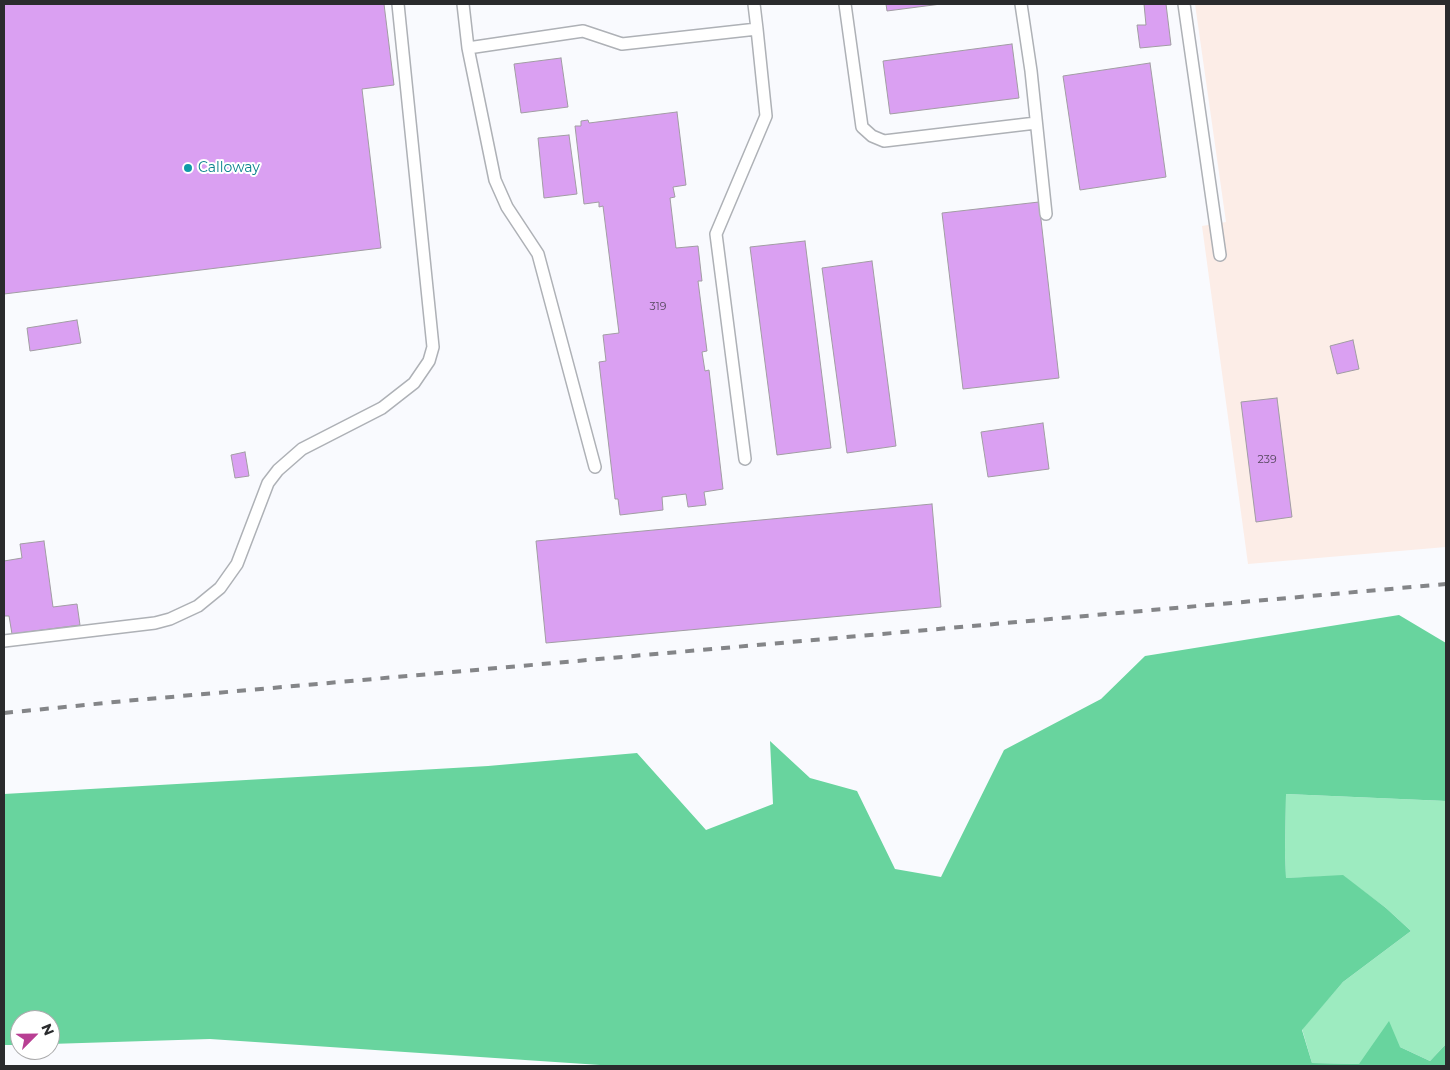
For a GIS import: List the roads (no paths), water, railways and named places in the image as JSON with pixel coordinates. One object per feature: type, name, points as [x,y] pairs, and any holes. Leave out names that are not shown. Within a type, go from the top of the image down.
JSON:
[{"type":"lane","points":[[4,641],[155,624],[198,606],[220,588],[237,564],[268,484],[289,458],[302,449],[382,408],[414,382],[430,361],[433,347],[398,4]]},
{"type":"lane","points":[[463,4],[468,48],[495,180],[507,208],[538,254],[594,467]]},
{"type":"lane","points":[[745,459],[716,234],[766,116],[754,4]]},
{"type":"lane","points":[[844,4],[862,127],[872,136],[884,141],[1036,123]]},
{"type":"lane","points":[[1021,4],[1031,71],[1046,214]]},
{"type":"lane","points":[[1184,4],[1220,255]]},
{"type":"lane","points":[[468,48],[583,31],[622,44],[757,30]]},
{"type":"railway","points":[[4,713],[1446,584]]},
{"type":"place","name":"Calloway","points":[[188,168]]}]
